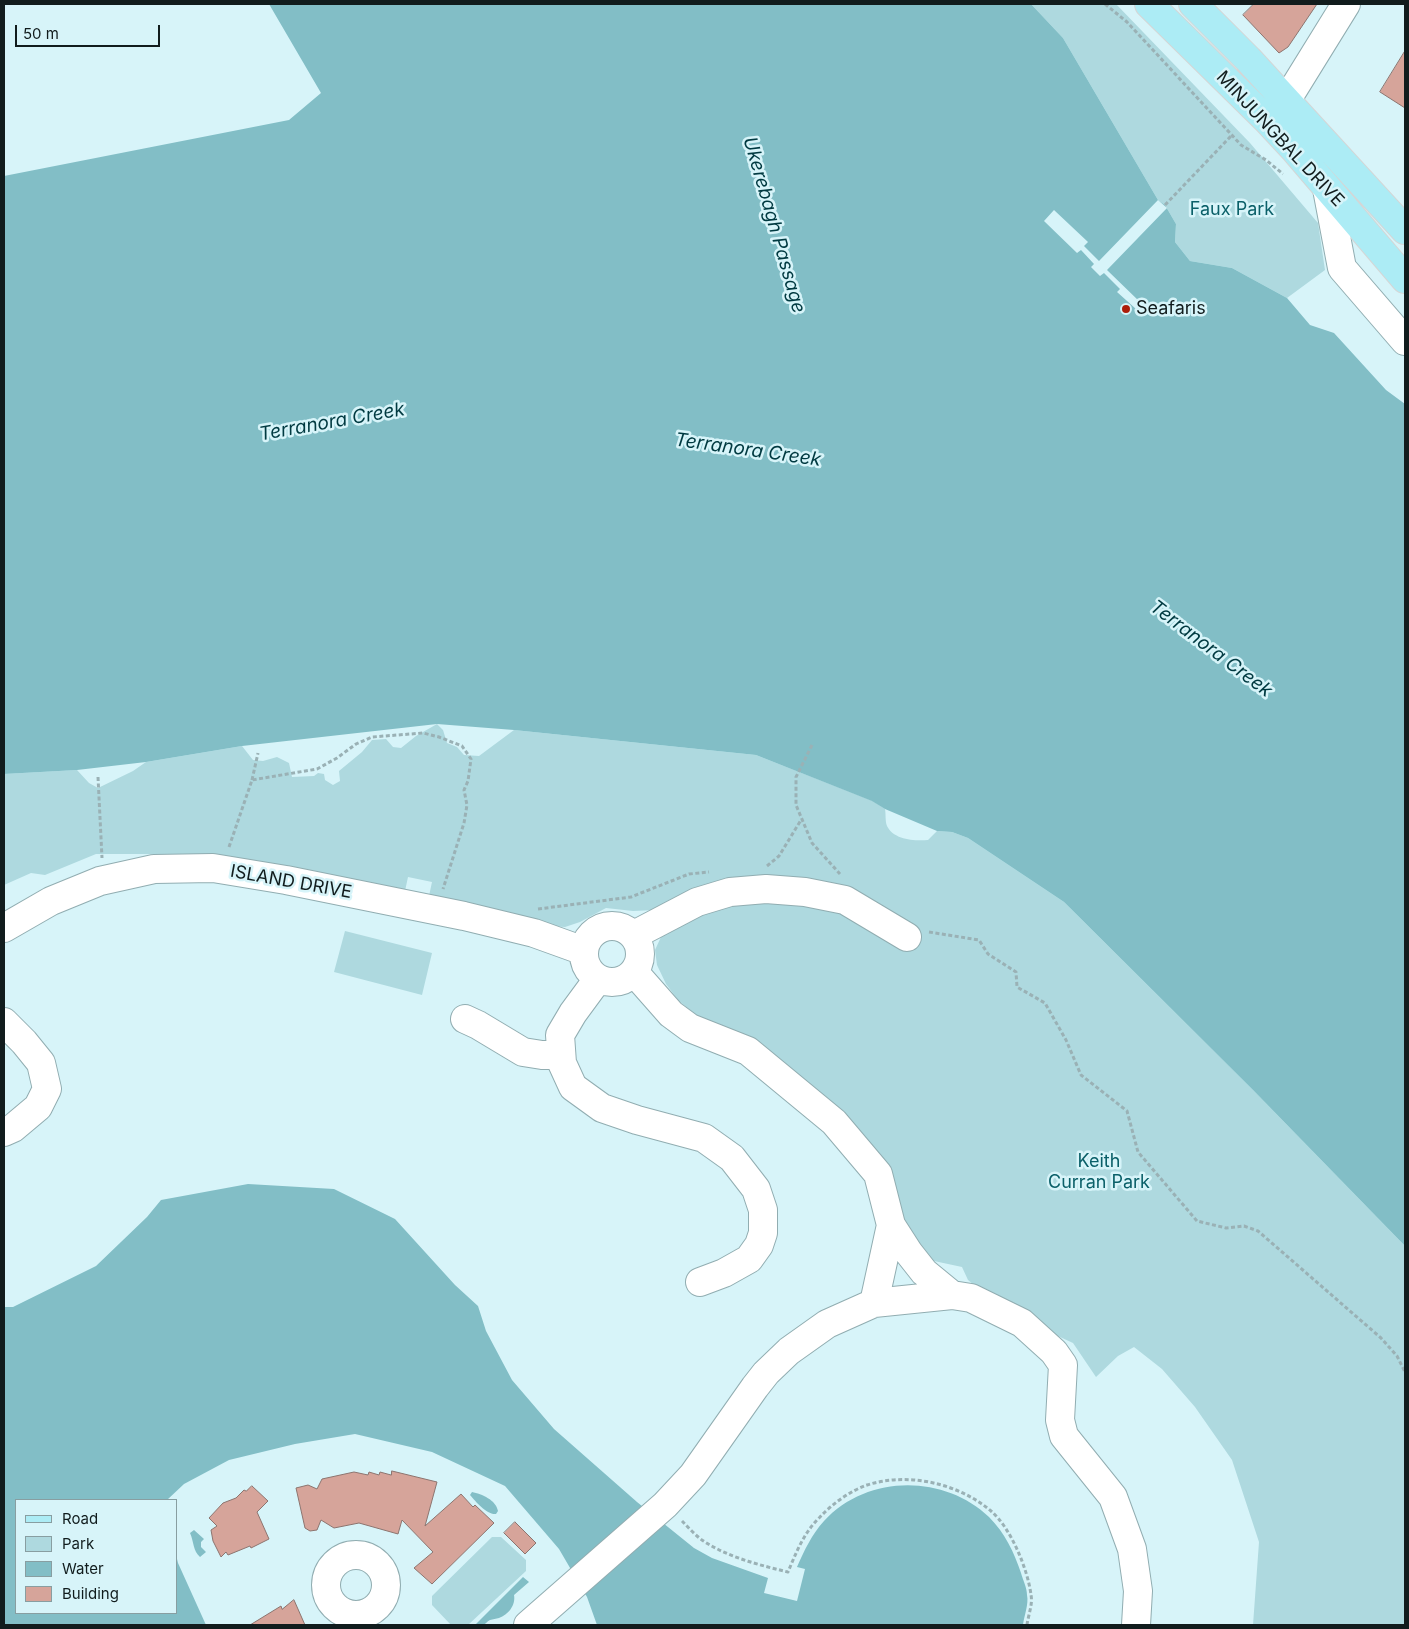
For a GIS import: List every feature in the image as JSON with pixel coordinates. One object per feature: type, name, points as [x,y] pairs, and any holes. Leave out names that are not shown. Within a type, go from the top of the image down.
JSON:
[{"type":"main road","name":"MINJUNGBAL DRIVE","points":[[1149,4],[1267,120],[1405,279]]},
{"type":"main road","name":"MINJUNGBAL DRIVE","points":[[1193,4],[1286,100],[1405,230]]},
{"type":"street","points":[[1267,120],[1286,100],[1346,4]]},
{"type":"street","points":[[1327,189],[1342,268],[1405,341]]},
{"type":"street","name":"ISLAND DRIVE","points":[[4,928],[51,901],[100,881],[154,869],[213,868],[286,880],[464,916],[534,933],[584,951]]},
{"type":"street","points":[[634,935],[697,902],[730,892],[775,889],[805,892],[845,900],[907,937]]},
{"type":"street","points":[[617,926],[626,929],[634,935],[638,942],[641,957],[639,965],[634,972],[621,981],[613,982],[598,979],[591,974],[587,967],[584,951],[586,942],[591,934],[599,928],[617,926]]},
{"type":"street","points":[[634,972],[672,1014],[690,1028],[748,1052],[834,1122],[878,1174],[891,1225],[909,1253],[924,1272],[952,1295]]},
{"type":"street","points":[[598,979],[573,1013],[560,1035],[562,1063],[573,1087],[602,1108],[637,1120],[704,1138],[732,1158],[756,1189],[763,1210],[763,1233],[759,1245],[749,1259],[724,1273],[700,1282]]},
{"type":"street","points":[[465,1019],[523,1052],[561,1055]]},
{"type":"street","points":[[4,1022],[41,1062],[47,1089],[38,1107],[13,1128],[4,1132]]},
{"type":"street","points":[[874,1303],[891,1225]]},
{"type":"street","points":[[537,1618],[666,1505],[693,1475],[766,1372],[789,1351],[827,1324],[874,1303],[952,1295],[971,1298],[1022,1323],[1054,1352],[1063,1365],[1060,1420],[1064,1436],[1113,1497],[1132,1549],[1138,1591],[1136,1625]]},
{"type":"path","points":[[1106,4],[1126,22],[1242,145],[1266,160],[1286,178]]},
{"type":"path","points":[[1164,204],[1232,135]]},
{"type":"path","points":[[252,780],[317,769],[337,758],[356,744],[372,737],[423,732],[462,746],[471,759],[468,781],[464,790],[467,805],[464,823],[441,896]]},
{"type":"path","points":[[812,745],[796,777],[796,805],[812,843],[846,881],[845,900]]},
{"type":"path","points":[[228,851],[252,780],[258,752]]},
{"type":"path","points":[[98,777],[102,860]]},
{"type":"path","points":[[907,937],[924,931],[979,940],[988,954],[1016,972],[1016,988],[1045,1003],[1066,1040],[1081,1075],[1127,1111],[1138,1152],[1197,1221],[1226,1228],[1244,1226],[1258,1231],[1381,1338],[1397,1356],[1405,1372]]},
{"type":"path","points":[[666,1505],[700,1539],[714,1548],[753,1563],[788,1572],[801,1542],[819,1517],[844,1496],[866,1486],[887,1481],[905,1479],[939,1483],[969,1495],[992,1512],[1008,1532],[1019,1552],[1032,1597],[1027,1625]]},
{"type":"green space","name":"Faux Park","points":[[1031,4],[1116,4],[1250,143],[1318,223],[1325,270],[1287,298],[1232,268],[1190,261],[1175,242],[1176,224],[1165,205],[1158,200],[1063,38]]},
{"type":"green space","name":"Keith Curran Park","points":[[437,724],[443,730],[447,743],[457,747],[464,755],[479,756],[514,730],[756,755],[873,801],[885,809],[887,826],[890,831],[899,837],[911,840],[928,840],[937,831],[952,832],[968,838],[1064,902],[1253,1090],[1405,1246],[1405,1625],[1253,1625],[1259,1542],[1232,1460],[1195,1407],[1162,1369],[1134,1347],[1118,1356],[1096,1377],[1073,1343],[1008,1313],[968,1280],[962,1267],[934,1261],[911,1249],[849,1122],[802,1078],[752,1044],[715,1028],[678,1000],[666,984],[657,965],[655,950],[661,937],[671,926],[655,910],[633,911],[606,908],[580,922],[565,927],[550,926],[429,896],[432,882],[408,877],[405,891],[230,862],[159,854],[96,854],[45,875],[31,873],[4,885],[4,774],[77,770],[89,783],[98,788],[133,771],[146,762],[242,746],[253,760],[263,761],[277,757],[289,763],[292,777],[314,776],[318,773],[324,774],[325,780],[333,785],[340,781],[339,771],[362,752],[372,740],[386,739],[393,747],[401,748],[416,736]]},
{"type":"green space","points":[[345,931],[432,953],[422,995],[334,972]]},
{"type":"green space","points":[[492,1537],[501,1537],[526,1560],[526,1571],[468,1625],[451,1625],[432,1605],[432,1596]]},
{"type":"water","points":[[269,4],[1031,4],[1063,38],[1158,200],[1165,205],[1176,224],[1175,242],[1190,261],[1232,268],[1287,298],[1310,325],[1334,333],[1386,390],[1405,404],[1405,1246],[1253,1090],[1064,902],[968,838],[952,832],[937,831],[885,809],[872,801],[756,755],[437,724],[242,746],[146,762],[77,770],[4,774],[4,176],[289,120],[321,93]]},
{"type":"water","points":[[248,1184],[334,1189],[395,1219],[455,1285],[478,1306],[486,1331],[512,1380],[554,1429],[637,1502],[694,1548],[712,1558],[768,1578],[764,1593],[797,1601],[805,1569],[797,1567],[812,1537],[824,1521],[842,1506],[862,1495],[883,1488],[906,1485],[928,1487],[950,1493],[971,1503],[989,1517],[1000,1530],[1015,1558],[1026,1590],[1027,1602],[1023,1625],[597,1625],[587,1597],[559,1549],[505,1486],[432,1452],[355,1434],[295,1444],[229,1460],[184,1484],[168,1499],[15,1499],[15,1614],[178,1614],[178,1563],[206,1625],[4,1625],[4,1307],[13,1307],[96,1266],[147,1217],[161,1200]]},
{"type":"water","points":[[472,1492],[492,1501],[497,1507],[498,1511],[496,1514],[482,1508],[470,1495]]},
{"type":"water","points":[[194,1530],[204,1539],[201,1542],[201,1547],[206,1552],[200,1557],[195,1549],[190,1533]]},
{"type":"water","points":[[523,1577],[529,1582],[514,1595],[513,1606],[508,1612],[502,1617],[489,1620],[484,1625],[475,1625]]},
{"type":"pier","points":[[1158,200],[1167,208],[1107,270],[1141,303],[1136,309],[1117,292],[1120,289],[1104,273],[1100,276],[1091,267],[1094,264],[1081,250],[1077,253],[1044,221],[1054,210],[1088,242],[1084,246],[1099,261]]},
{"type":"building","points":[[1254,4],[1317,4],[1288,47],[1279,53],[1243,15]]},
{"type":"building","points":[[1405,51],[1405,108],[1380,92]]},
{"type":"building","points":[[392,1471],[437,1482],[425,1526],[461,1494],[473,1507],[475,1505],[494,1523],[432,1584],[414,1568],[433,1552],[402,1520],[398,1534],[359,1523],[334,1528],[321,1520],[317,1530],[310,1531],[305,1528],[296,1488],[308,1485],[317,1489],[322,1479],[354,1472],[368,1475],[369,1472],[379,1475],[380,1472],[391,1475]]},
{"type":"building","points":[[252,1486],[268,1501],[257,1512],[269,1539],[251,1548],[250,1546],[228,1555],[226,1552],[221,1557],[213,1541],[211,1530],[217,1526],[209,1518],[223,1503],[236,1498],[244,1490],[246,1491]]},
{"type":"building","points":[[515,1522],[536,1543],[525,1554],[504,1533]]},
{"type":"building","points":[[294,1600],[305,1625],[250,1625],[281,1606],[282,1609]]},
{"type":"place","name":"Seafaris","points":[[1126,309]]},
{"type":"water label","name":"Ukerebagh Passage","points":[[774,225]]},
{"type":"water label","name":"Terranora Creek","points":[[332,422]]},
{"type":"water label","name":"Terranora Creek","points":[[748,450]]},
{"type":"water label","name":"Terranora Creek","points":[[1211,649]]}]
